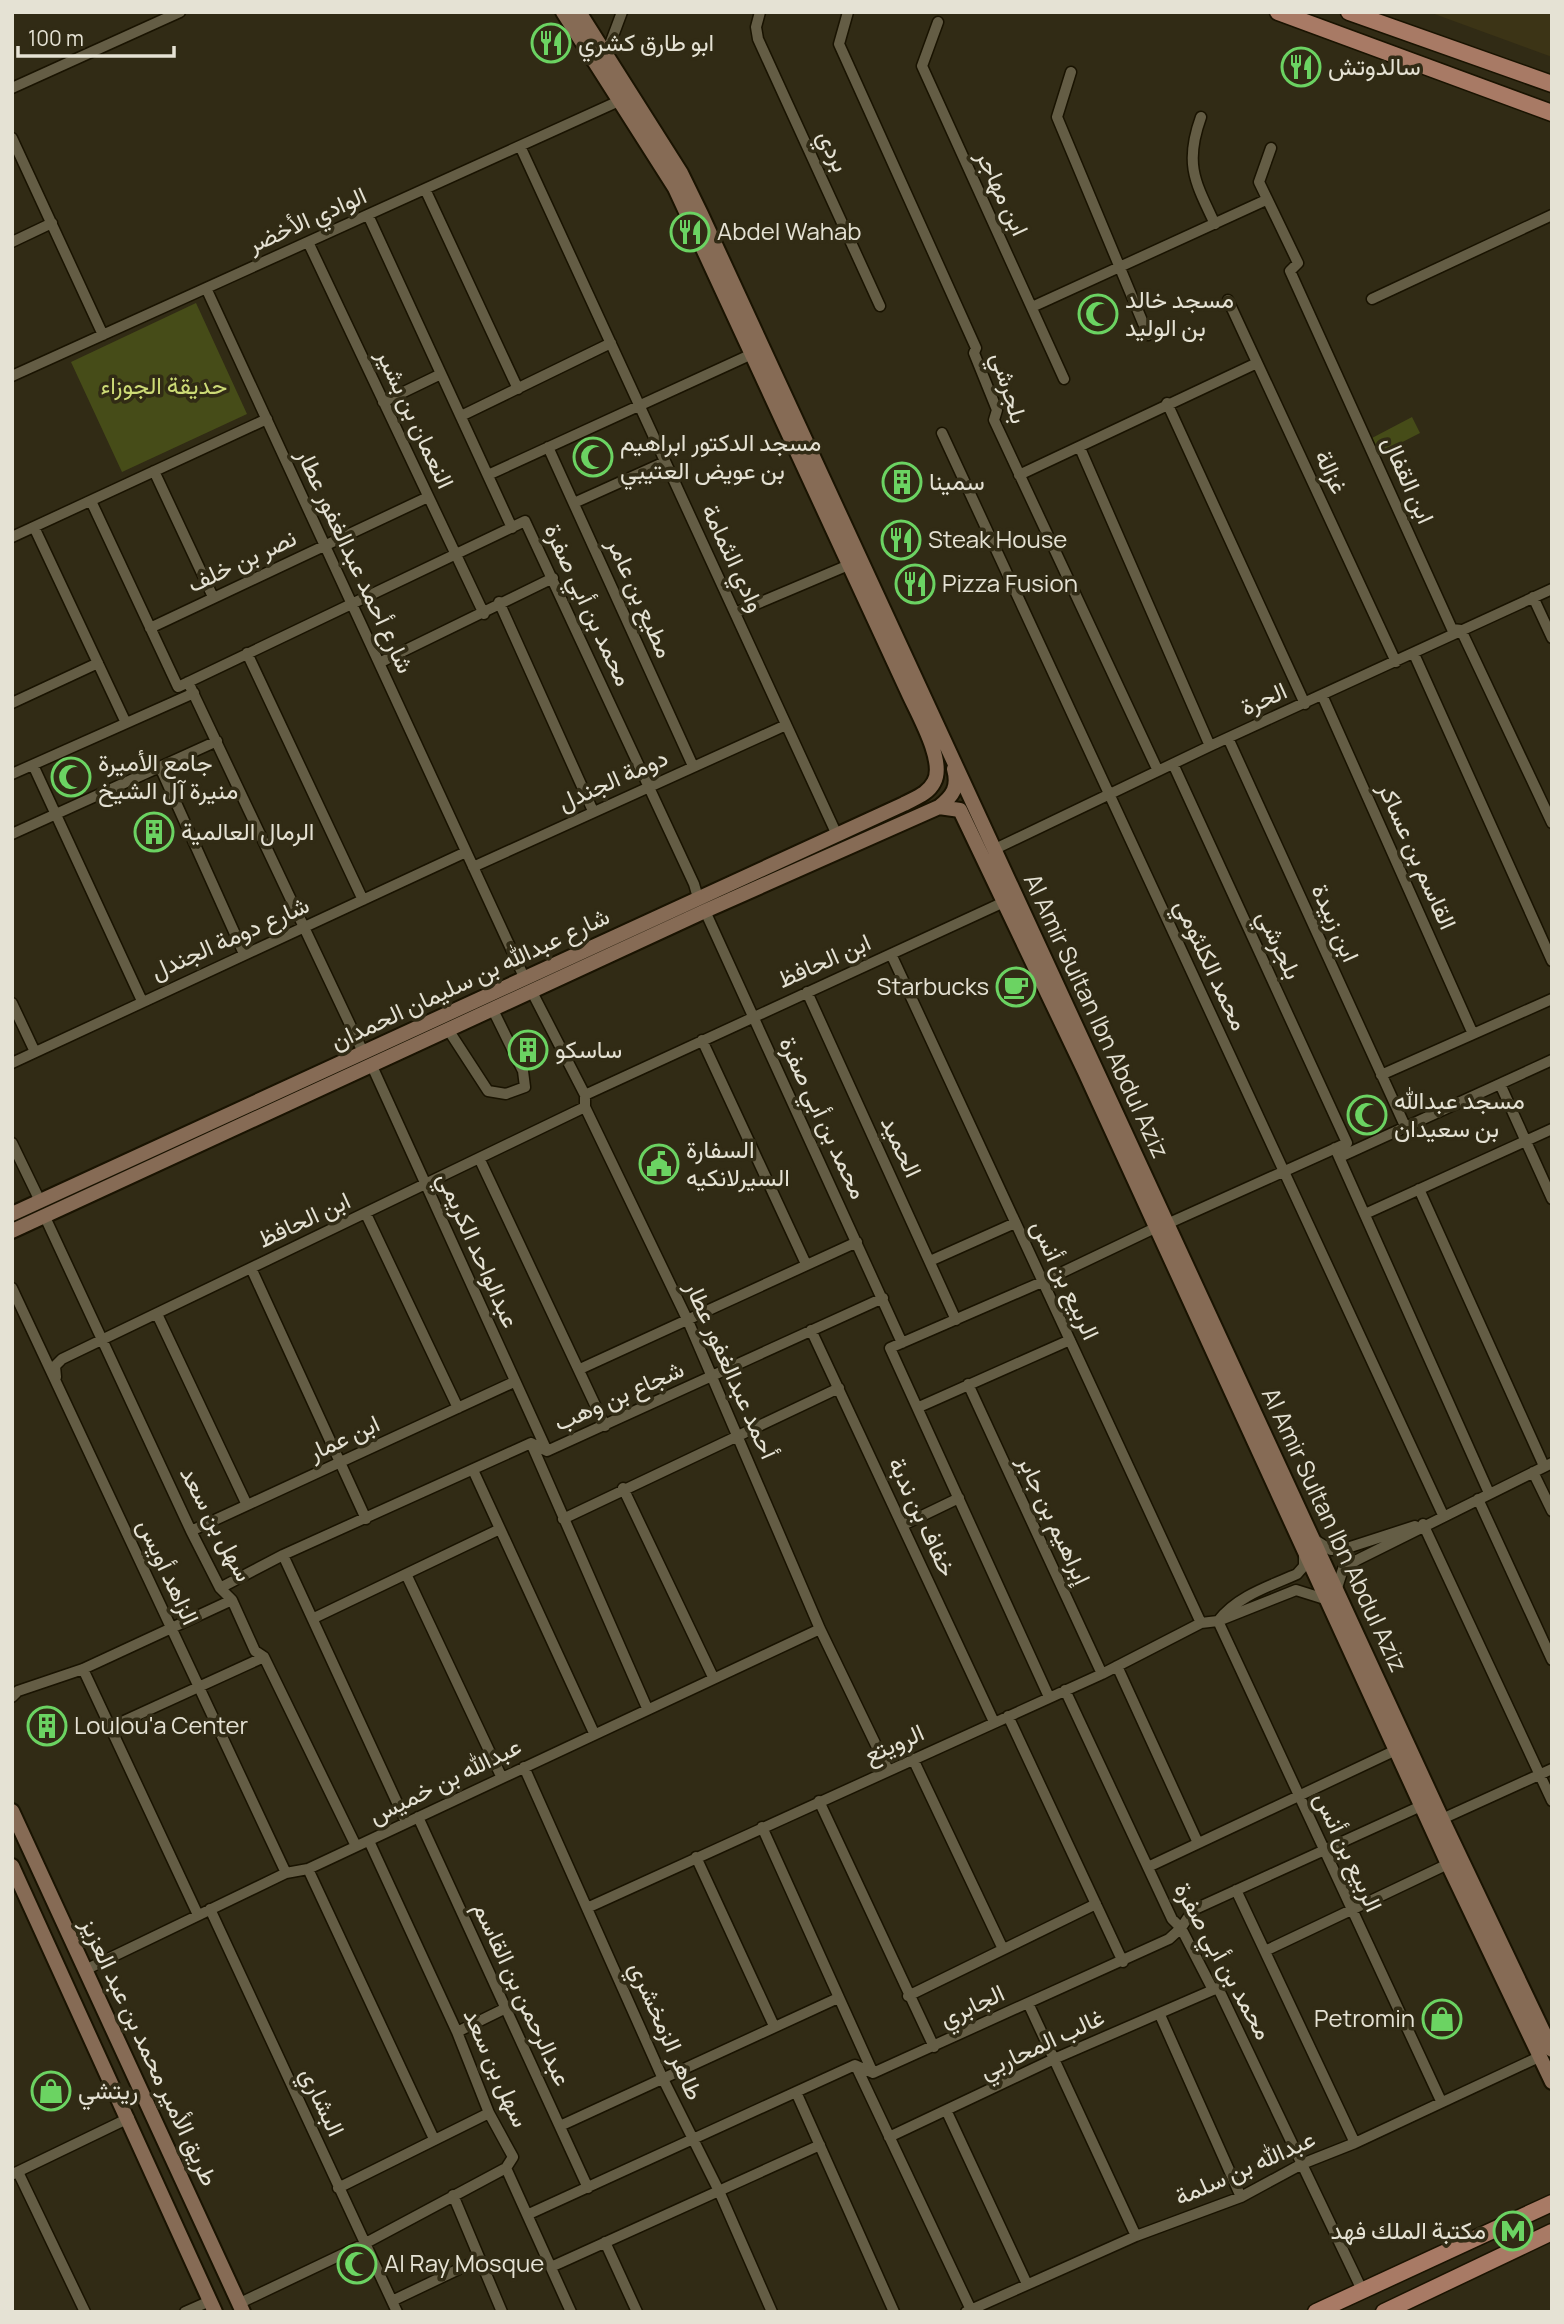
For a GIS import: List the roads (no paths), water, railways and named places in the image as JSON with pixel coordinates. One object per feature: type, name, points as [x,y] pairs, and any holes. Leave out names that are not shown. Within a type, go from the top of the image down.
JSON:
[{"type":"main road","points":[[1279,12],[1552,113]]},
{"type":"main road","points":[[1349,12],[1552,83]]},
{"type":"main road","points":[[1316,2312],[1550,2203]]},
{"type":"main road","points":[[1384,2312],[1552,2232]]},
{"type":"street","points":[[12,88],[180,12]]},
{"type":"street","points":[[563,12],[675,187],[851,564],[937,768],[967,806]]},
{"type":"street","name":"Al Amir Sultan Ibn Abdul Aziz","points":[[579,12],[686,183],[947,744],[967,806],[1004,902],[1161,1226],[1332,1595],[1442,1819],[1545,2053],[1552,2082]]},
{"type":"street","points":[[607,55],[622,12]]},
{"type":"street","name":"بردي","points":[[760,12],[756,27],[758,39],[880,306]]},
{"type":"street","name":"بلجرشي","points":[[848,12],[839,44],[976,348],[974,353],[996,410],[995,420],[1019,475],[1158,771]]},
{"type":"street","name":"ابن مهاجر","points":[[938,22],[922,66],[1064,379]]},
{"type":"street","points":[[1071,72],[1057,117],[1148,335]]},
{"type":"street","name":"الوادي الأخضر","points":[[12,376],[619,101]]},
{"type":"street","points":[[1201,117],[1191,152],[1191,163],[1215,224]]},
{"type":"street","points":[[12,138],[103,335]]},
{"type":"street","name":"وادي الثمامة","points":[[520,146],[837,835]]},
{"type":"street","name":"ابن القفال","points":[[1271,148],[1259,182],[1298,263],[1290,271],[1452,629],[1461,630],[1552,823]]},
{"type":"street","points":[[425,189],[518,389]]},
{"type":"street","points":[[1032,307],[1266,200]]},
{"type":"street","name":"محمد بن أبي صفرة","points":[[368,215],[512,528],[525,521],[552,578],[902,1343]]},
{"type":"street","points":[[1372,299],[1552,215]]},
{"type":"street","points":[[12,242],[52,223]]},
{"type":"street","name":"النعمان بن بشير","points":[[308,242],[484,614]]},
{"type":"street","name":"شارع أحمد عبدالغفور عطار","points":[[206,288],[466,852]]},
{"type":"street","name":"غزالة","points":[[1228,300],[1396,662]]},
{"type":"street","points":[[461,416],[611,343]]},
{"type":"street","points":[[488,475],[752,354]]},
{"type":"street","points":[[1019,475],[1080,448],[1167,403],[1257,363]]},
{"type":"street","points":[[383,402],[441,374]]},
{"type":"street","points":[[1167,403],[1304,704]]},
{"type":"street","points":[[12,537],[267,419]]},
{"type":"street","name":"محمد الكلثومي","points":[[942,433],[1443,1515]]},
{"type":"street","name":"مطيع بن عامر","points":[[548,447],[693,766]]},
{"type":"street","points":[[1080,448],[1210,746]]},
{"type":"street","points":[[574,503],[666,462]]},
{"type":"street","points":[[154,471],[213,597]]},
{"type":"street","name":"نصر بن خلف","points":[[150,628],[428,497]]},
{"type":"street","points":[[91,500],[178,687],[512,528]]},
{"type":"street","points":[[34,527],[126,723]]},
{"type":"street","points":[[735,613],[851,564]]},
{"type":"street","points":[[379,663],[484,614],[499,602],[552,578]]},
{"type":"street","name":"الحرة","points":[[995,849],[1210,746],[1552,589]]},
{"type":"street","points":[[1533,597],[1552,638]]},
{"type":"street","points":[[499,602],[593,811]]},
{"type":"street","points":[[247,653],[363,900]]},
{"type":"street","points":[[1414,654],[1552,961]]},
{"type":"street","points":[[12,703],[98,663]]},
{"type":"street","points":[[188,682],[363,1052]]},
{"type":"street","points":[[12,774],[194,693]]},
{"type":"street","name":"القاسم بن عساكر","points":[[1322,695],[1473,1034]]},
{"type":"street","name":"دومة الجندل","points":[[473,867],[786,725]]},
{"type":"street","name":"ابن زبيدة","points":[[1228,738],[1405,1126]]},
{"type":"street","points":[[12,834],[217,741]]},
{"type":"street","points":[[947,744],[956,774],[953,790]]},
{"type":"street","name":"بلجرشي","points":[[1173,764],[1347,1143],[1338,1153]]},
{"type":"street","points":[[33,765],[142,1001]]},
{"type":"street","points":[[160,767],[244,954]]},
{"type":"street","points":[[937,768],[926,793],[941,793],[944,799],[939,807]]},
{"type":"street","name":"شارع عبدالله بن سليمان الحمدان","points":[[12,1214],[524,977],[701,904],[939,807],[953,790],[937,787],[837,835],[701,904],[531,990],[493,1010],[12,1231]]},
{"type":"street","points":[[939,807],[967,806]]},
{"type":"street","name":"Al Amir Sultan Ibn Abdul Aziz","points":[[967,806],[995,849],[1161,1226]]},
{"type":"street","points":[[466,852],[524,977]]},
{"type":"street","name":"شارع دومة الجندل","points":[[12,1063],[466,852]]},
{"type":"street","name":"ابن الحافظ","points":[[585,1095],[1004,902]]},
{"type":"street","name":"الربيع بن أنس","points":[[891,954],[1201,1623]]},
{"type":"street","name":"أحمد عبدالغفور عطار","points":[[531,990],[585,1095],[585,1107],[688,1321],[820,1629],[888,1770]]},
{"type":"street","name":"الحميد","points":[[807,992],[956,1320]]},
{"type":"street","points":[[1381,1075],[1552,999]]},
{"type":"street","points":[[12,1003],[35,1052]]},
{"type":"street","points":[[449,1031],[488,1091],[517,1092],[525,1087],[523,1071],[493,1010]]},
{"type":"street","points":[[702,1040],[806,1264]]},
{"type":"street","points":[[1049,1697],[890,1348],[1042,1282],[1283,1171],[1338,1153],[1405,1126],[1552,1060]]},
{"type":"street","name":"عبدالواحد الكريمي","points":[[372,1066],[547,1451]]},
{"type":"street","points":[[1500,1084],[1552,1199]]},
{"type":"street","name":"ابن الحافظ","points":[[56,1379],[55,1366],[62,1359],[480,1160],[585,1107]]},
{"type":"street","points":[[1364,1214],[1552,1129]]},
{"type":"street","points":[[12,1143],[40,1201]]},
{"type":"street","points":[[1338,1153],[1489,1493]]},
{"type":"street","points":[[480,1160],[605,1426]]},
{"type":"street","points":[[1332,1595],[1343,1569],[1423,1524],[1548,1464],[1419,1189]]},
{"type":"street","points":[[366,1214],[458,1408]]},
{"type":"street","name":"سهل بن سعد","points":[[44,1217],[191,1531],[220,1588],[232,1600],[254,1651],[264,1657],[356,1846]]},
{"type":"street","points":[[930,1261],[1015,1223]]},
{"type":"street","points":[[580,1369],[857,1242]]},
{"type":"street","points":[[251,1268],[366,1519]]},
{"type":"street","name":"الزاهد أويس","points":[[12,1288],[286,1873]]},
{"type":"street","name":"شجاع بن وهب","points":[[220,1588],[283,1555],[531,1443],[547,1451],[883,1298]]},
{"type":"street","points":[[158,1314],[247,1504]]},
{"type":"street","name":"خفاف بن ندبة","points":[[811,1330],[994,1722]]},
{"type":"street","points":[[919,1407],[1070,1340]]},
{"type":"street","name":"ابن عمار","points":[[191,1531],[514,1382]]},
{"type":"street","name":"إبراهيم بن جابر","points":[[968,1384],[1102,1674]]},
{"type":"street","points":[[563,1519],[839,1388]]},
{"type":"street","points":[[531,1443],[647,1708]]},
{"type":"street","points":[[473,1470],[594,1732]]},
{"type":"street","points":[[1533,1472],[1552,1511]]},
{"type":"street","points":[[623,1489],[713,1677]]},
{"type":"street","points":[[903,1525],[959,1498]]},
{"type":"street","points":[[1478,1499],[1552,1660]]},
{"type":"street","points":[[1218,1621],[1227,1608],[1240,1600],[1297,1574],[1304,1566],[1308,1543],[1341,1550],[1423,1524]]},
{"type":"street","points":[[1423,1524],[1552,1801]]},
{"type":"street","points":[[313,1618],[500,1529]]},
{"type":"street","points":[[283,1555],[406,1822]]},
{"type":"street","points":[[406,1574],[501,1776]]},
{"type":"street","name":"الرويتع","points":[[587,1908],[1102,1674],[1201,1623],[1218,1621],[1296,1590],[1332,1595]]},
{"type":"street","name":"Al Amir Sultan Ibn Abdul Aziz","points":[[1332,1595],[1421,1806],[1545,2053]]},
{"type":"street","points":[[12,1697],[19,1691],[83,1669],[232,1600]]},
{"type":"street","name":"الربيع بن أنس","points":[[1218,1621],[1441,2101]]},
{"type":"street","name":"عبدالله بن خميس","points":[[87,1969],[286,1873],[308,1869],[594,1732],[820,1629]]},
{"type":"street","points":[[111,1727],[264,1657]]},
{"type":"street","points":[[1116,1665],[1198,1843]]},
{"type":"street","points":[[83,1669],[198,1915]]},
{"type":"street","name":"محمد بن أبي صفرة","points":[[1065,1690],[1172,1919],[1181,1928],[1213,1990],[1219,1988],[1362,2290]]},
{"type":"street","points":[[1008,1716],[1123,1962]]},
{"type":"street","points":[[1148,1867],[1396,1750]]},
{"type":"street","points":[[913,1759],[1003,1950]]},
{"type":"street","name":"طاهر الزمخشري","points":[[524,1767],[663,2079],[719,2191],[772,2312]]},
{"type":"street","points":[[1442,1819],[1552,1769]]},
{"type":"street","points":[[819,1801],[934,2048]]},
{"type":"street","name":"الجابري","points":[[873,2073],[1123,1962],[1169,1939],[1181,1928],[1193,1910],[1421,1806]]},
{"type":"street","name":"طريق الأمير محمد بن عبد العزيز","points":[[12,1811],[242,2308]]},
{"type":"street","name":"عبدالرحمن بن القاسم","points":[[418,1817],[504,2010],[588,2188]]},
{"type":"street","points":[[762,1827],[873,2073]]},
{"type":"street","name":"سهل بن سعد","points":[[369,1841],[457,2032],[489,2113],[513,2157],[506,2168],[571,2312]]},
{"type":"street","points":[[696,1857],[774,2026]]},
{"type":"street","points":[[1265,1951],[1448,1864]]},
{"type":"street","name":"طريق الأمير محمد بن عبد العزيز","points":[[12,1866],[213,2306]]},
{"type":"street","points":[[308,1869],[434,2139]]},
{"type":"street","points":[[1236,1890],[1355,2143]]},
{"type":"street","points":[[908,1996],[1096,1904]]},
{"type":"street","name":"البشاري","points":[[210,1909],[397,2312]]},
{"type":"street","name":"غالب المحاربي","points":[[889,2137],[947,2112],[1054,2059],[1213,1990]]},
{"type":"street","points":[[560,2126],[838,1998]]},
{"type":"street","points":[[1028,2003],[1136,2236]]},
{"type":"street","points":[[457,2032],[504,2010]]},
{"type":"street","points":[[1160,2015],[1241,2197]]},
{"type":"street","name":"عبدالله بن سلمة","points":[[970,2311],[1136,2236],[1241,2197],[1302,2164],[1355,2143],[1545,2053]]},
{"type":"street","points":[[528,2214],[855,2065],[873,2073]]},
{"type":"street","points":[[855,2065],[970,2311]]},
{"type":"street","points":[[796,2092],[894,2312]]},
{"type":"street","points":[[947,2112],[1027,2284]]},
{"type":"street","points":[[338,2188],[489,2113]]},
{"type":"street","points":[[85,2312],[15,2173],[129,2118]]},
{"type":"street","points":[[551,2267],[820,2145]]},
{"type":"street","points":[[242,2308],[506,2168]]},
{"type":"street","points":[[164,2195],[175,2204],[194,2238],[203,2238],[207,2233]]},
{"type":"street","points":[[453,2195],[502,2312]]},
{"type":"street","points":[[605,2242],[637,2312]]},
{"type":"street","points":[[392,2301],[478,2260]]},
{"type":"street","points":[[185,2312],[213,2306]]},
{"type":"place","name":"ابو طارق كشري","points":[[551,43]]},
{"type":"place","name":"سالدوتش","points":[[1301,67]]},
{"type":"place","name":"Abdel Wahab","points":[[690,232]]},
{"type":"place","name":"مسجد خالد بن الوليد","points":[[1098,314]]},
{"type":"place","name":"مسجد الدكتور ابراهيم بن عويض العتيبي","points":[[593,457]]},
{"type":"place","name":"سمينا","points":[[902,482]]},
{"type":"place","name":"Steak House","points":[[901,540]]},
{"type":"place","name":"Pizza Fusion","points":[[915,584]]},
{"type":"place","name":"جامع الأميرة منيرة آل الشيخ","points":[[71,777]]},
{"type":"place","name":"الرمال العالمية","points":[[154,832]]},
{"type":"place","name":"Starbucks","points":[[1016,987]]},
{"type":"place","name":"ساسكو","points":[[528,1050]]},
{"type":"place","name":"مسجد عبدالله بن سعيدان","points":[[1367,1115]]},
{"type":"place","name":"السفارة السيرلانكيه","points":[[659,1164]]},
{"type":"place","name":"Loulou'a Center","points":[[47,1726]]},
{"type":"place","name":"Petromin","points":[[1442,2019]]},
{"type":"place","name":"ريتشي","points":[[51,2091]]},
{"type":"place","name":"مكتبة الملك فهد","points":[[1513,2231]]},
{"type":"place","name":"Al Ray Mosque","points":[[357,2264]]},
{"type":"park label","name":"حديقة الجوزاء","points":[[164,386]]}]
